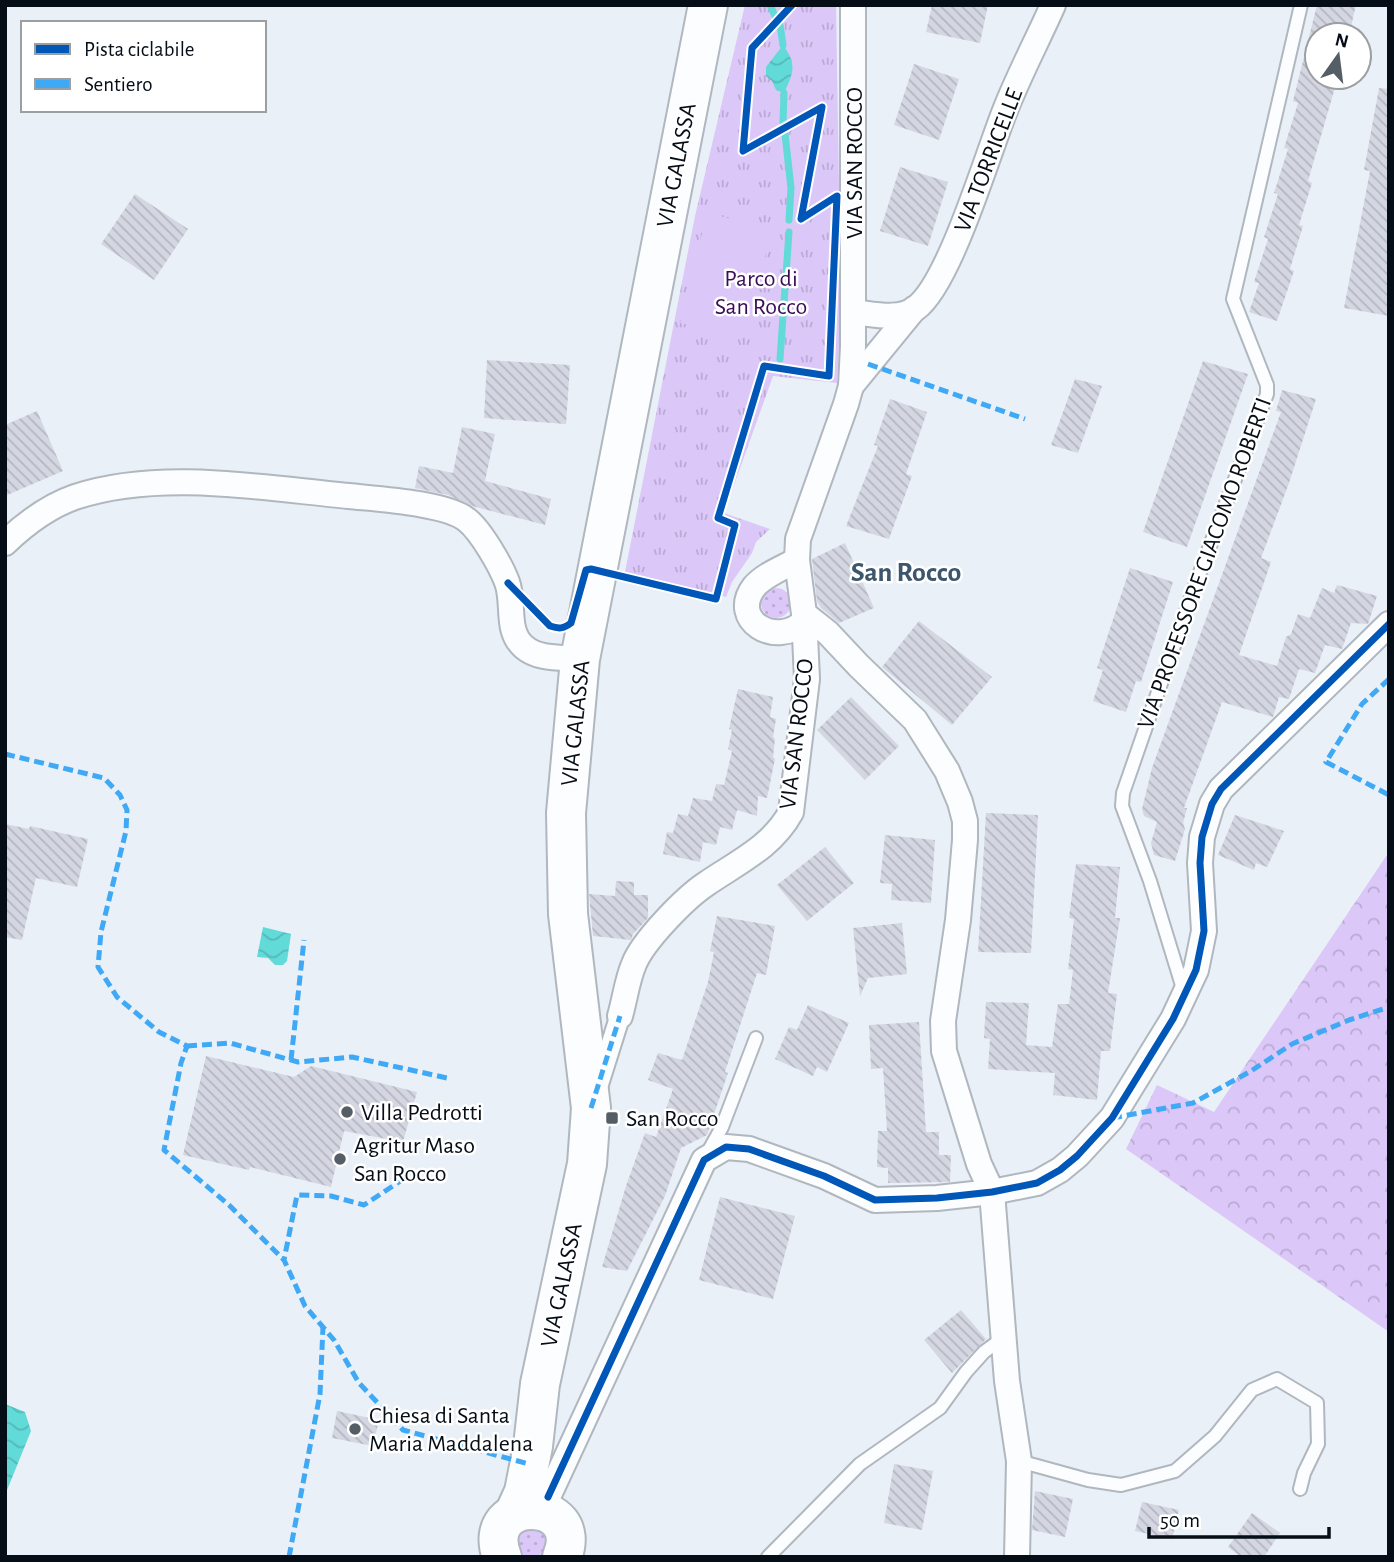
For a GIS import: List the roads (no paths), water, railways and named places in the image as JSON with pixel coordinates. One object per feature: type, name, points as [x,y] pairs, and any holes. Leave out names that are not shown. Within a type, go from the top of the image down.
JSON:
[{"type":"main road","name":"VIA GALASSA","points":[[502,1557],[499,1540],[501,1530],[514,1514],[524,1492],[540,1384],[587,1164],[591,1108],[568,914],[566,813],[580,659],[708,5]]},
{"type":"main road","name":"VIA GALASSA","points":[[533,1442],[557,1526]]},
{"type":"main road","points":[[514,1514],[532,1509],[542,1510],[552,1515],[557,1526]]},
{"type":"street","name":"VIA TORRICELLE","points":[[850,386],[927,297],[953,249],[1007,105],[1053,5]]},
{"type":"street","name":"VIA SAN ROCCO","points":[[591,1108],[621,1016],[634,962],[661,925],[703,886],[768,844],[791,812],[807,679],[804,617],[797,560],[798,539],[850,386],[853,312],[853,6]]},
{"type":"street","points":[[853,312],[900,316],[914,309]]},
{"type":"street","points":[[5,543],[21,528],[51,508],[76,497],[128,486],[201,482],[266,486],[389,500],[453,511],[480,533],[508,583],[514,634],[523,647],[537,655],[580,659]]},
{"type":"street","name":"VIA SAN ROCCO","points":[[797,560],[758,583],[748,599],[748,607],[753,621],[766,632],[775,634],[791,631],[804,617]]},
{"type":"street","points":[[804,617],[828,633],[915,719],[947,771],[965,821],[958,920],[943,1021],[944,1051],[979,1164],[992,1192],[1007,1381],[1019,1461],[1017,1557]]},
{"type":"street","points":[[557,1526],[577,1433],[704,1160],[726,1147],[749,1149],[824,1176],[875,1200],[937,1198],[992,1192],[1037,1183],[1060,1170],[1077,1156],[1112,1118],[1173,1020],[1185,995],[1201,953],[1202,837],[1212,804],[1221,789],[1389,624]]},
{"type":"street","points":[[533,1442],[577,1433]]},
{"type":"lane","name":"VIA PROFESSORE GIACOMO ROBERTI","points":[[1185,995],[1150,881],[1122,806],[1123,793],[1193,591],[1267,394],[1267,385],[1233,299],[1301,5]]},
{"type":"lane","points":[[704,1160],[722,1127],[755,1038]]},
{"type":"lane","points":[[768,1557],[860,1464],[940,1408],[966,1372],[984,1352],[1003,1338]]},
{"type":"lane","points":[[1019,1461],[1088,1480],[1121,1485],[1175,1471],[1215,1436],[1252,1390],[1278,1378],[1317,1403],[1318,1444],[1304,1473],[1300,1489]]},
{"type":"water","points":[[783,45],[792,63],[790,79],[784,93],[776,90],[766,76],[766,67]]},
{"type":"water","points":[[263,927],[291,934],[287,961],[283,965],[275,965],[268,958],[257,957]]},
{"type":"water","points":[[5,1404],[25,1412],[31,1431],[5,1495]]},
{"type":"waterway","points":[[770,5],[775,16]]},
{"type":"waterway","points":[[780,25],[783,45]]},
{"type":"waterway","points":[[783,123],[784,93]]},
{"type":"waterway","points":[[785,134],[791,188],[789,220]]},
{"type":"waterway","points":[[780,359],[789,232]]},
{"type":"place","name":"Villa Pedrotti","points":[[347,1112]]},
{"type":"place","name":"San Rocco","points":[[612,1118]]},
{"type":"place","name":"Agritur Maso San Rocco","points":[[340,1159]]},
{"type":"place","name":"Chiesa di Santa Maria Maddalena","points":[[355,1429]]},
{"type":"district","name":"San Rocco","points":[[906,571]]},
{"type":"park label","name":"Parco di San Rocco","points":[[761,292]]}]
